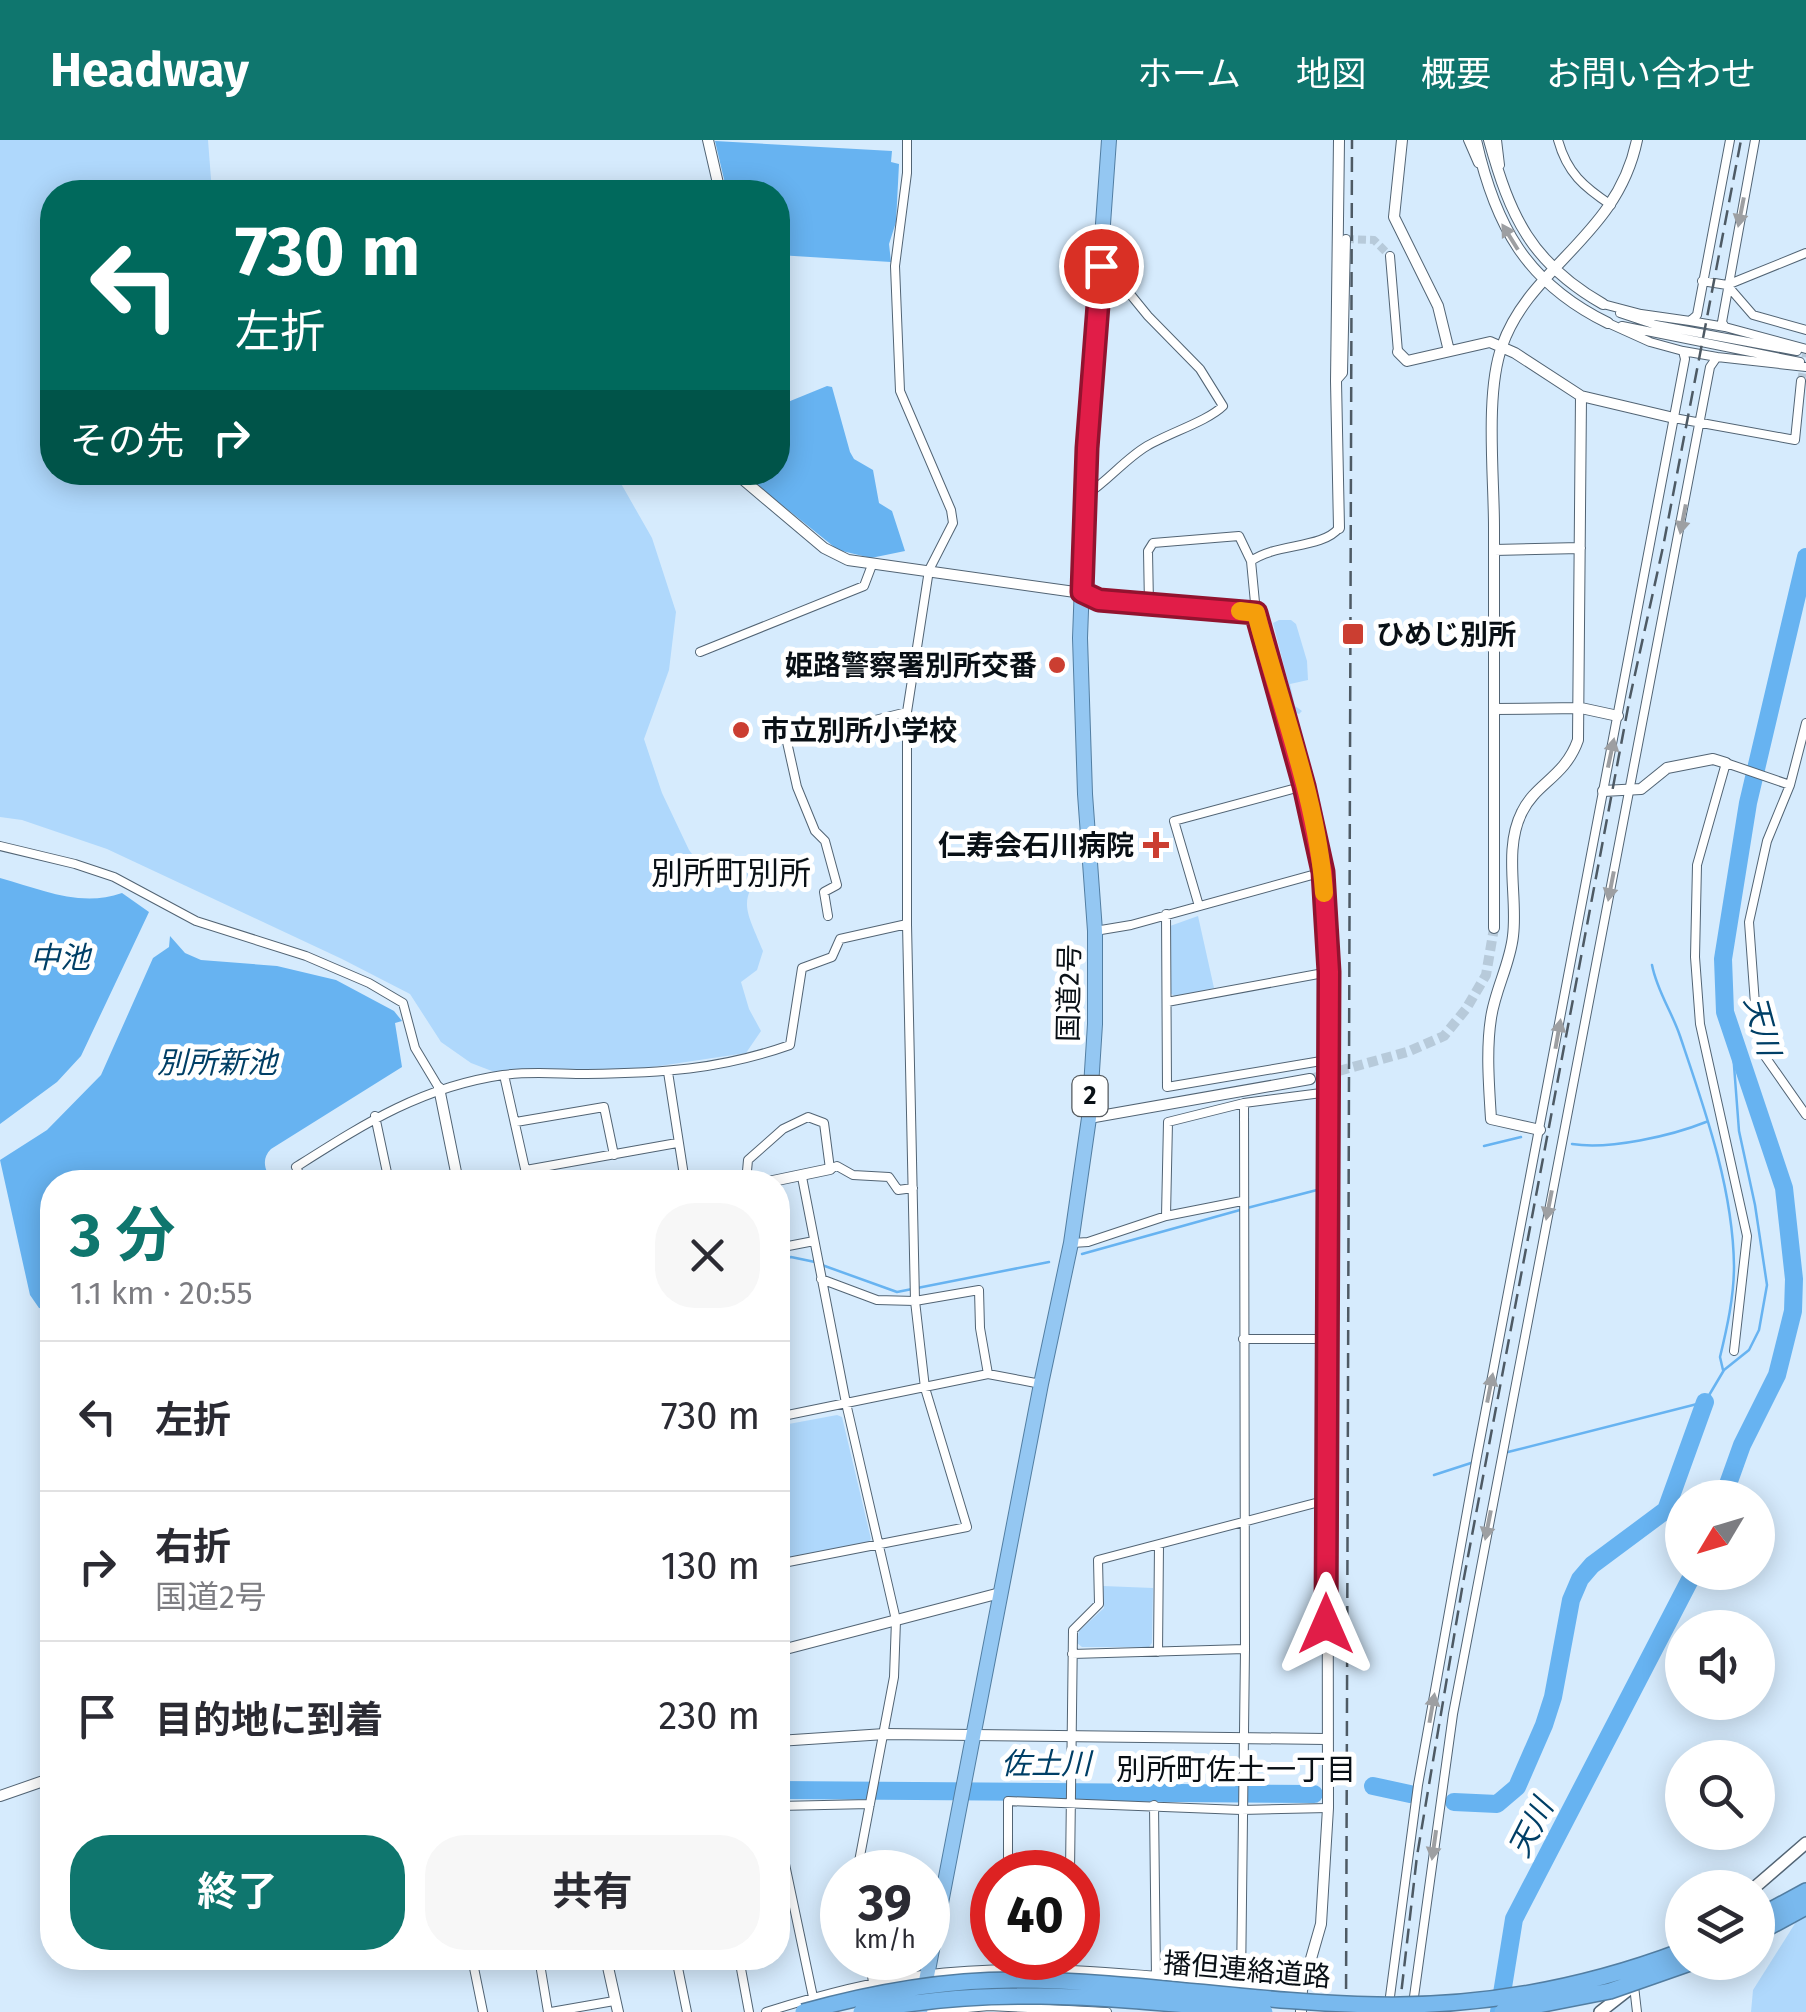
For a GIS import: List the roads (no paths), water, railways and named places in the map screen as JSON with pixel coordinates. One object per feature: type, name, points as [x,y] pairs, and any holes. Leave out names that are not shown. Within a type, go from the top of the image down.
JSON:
[{"type":"highway","name":"国道2号","points":[[950,1851],[1072,1243],[1088,1118],[1095,1024],[1095,931],[1080,679],[1086,495],[1108,140]]},
{"type":"highway","points":[[1775,1908],[1806,1891]]},
{"type":"highway","points":[[1775,1924],[1806,1908]]},
{"type":"highway","name":"播但連絡道路","points":[[803,2012],[891,1991],[1011,1980],[1331,2003],[1484,2001],[1606,1977],[1665,1955]]},
{"type":"highway","points":[[1502,2012],[1610,1990],[1665,1971]]},
{"type":"highway","name":"国道2号","points":[[922,2012],[925,1980]]},
{"type":"highway","name":"播但連絡道路","points":[[862,2012],[948,1998],[1011,1994],[1148,2000],[1264,2012]]},
{"type":"main road","points":[[1775,1870],[1806,1843]]},
{"type":"main road","points":[[1600,2012],[1665,1962]]},
{"type":"street","points":[[708,140],[717,180]]},
{"type":"street","points":[[790,1562],[966,1527],[925,1388],[915,1301],[907,924],[908,712],[930,570],[953,523],[900,391],[895,266],[907,173],[907,140]]},
{"type":"street","points":[[1250,561],[1278,548],[1332,537],[1340,528],[1336,381],[1339,140]]},
{"type":"street","points":[[1402,140],[1394,217],[1438,306],[1450,351]]},
{"type":"street","points":[[1472,140],[1507,233],[1545,280],[1582,308],[1650,342],[1683,351],[1806,365]]},
{"type":"street","points":[[1489,140],[1500,181],[1522,229],[1556,270],[1603,304],[1644,322],[1806,351]]},
{"type":"street","points":[[1497,140],[1500,181]]},
{"type":"street","points":[[1558,140],[1562,156],[1575,177],[1611,204]]},
{"type":"street","points":[[1494,928],[1494,396],[1502,346],[1513,321],[1611,204],[1628,171],[1637,140]]},
{"type":"street","points":[[1690,321],[1696,315],[1730,140]]},
{"type":"street","points":[[1725,327],[1722,310],[1754,140]]},
{"type":"street","points":[[1336,381],[1342,373],[1346,239]]},
{"type":"street","points":[[1702,281],[1727,284],[1806,252]]},
{"type":"street","points":[[1390,256],[1398,352],[1408,361],[1490,342],[1581,396],[1795,440],[1801,381]]},
{"type":"street","points":[[1086,495],[1143,448],[1184,425],[1214,415],[1223,406],[1200,369],[1117,278],[1101,266]]},
{"type":"street","points":[[1727,284],[1753,315],[1806,330]]},
{"type":"street","points":[[1603,304],[1725,327],[1806,351]]},
{"type":"street","points":[[1608,323],[1806,365]]},
{"type":"street","points":[[1388,2012],[1418,1784],[1685,359],[1683,351]]},
{"type":"street","points":[[1412,2012],[1453,1714],[1710,367],[1717,357]]},
{"type":"street","points":[[1540,1130],[1492,1119],[1491,1016],[1514,933],[1514,841],[1521,813],[1571,760],[1578,740],[1581,396]]},
{"type":"street","points":[[749,485],[824,548],[848,560],[1082,592],[1099,600],[1256,613]]},
{"type":"street","points":[[1149,606],[1148,551],[1153,542],[1240,536],[1250,561],[1256,613],[1304,786],[1323,872],[1329,972],[1328,1808],[1320,1924],[1302,1990],[1302,2012]]},
{"type":"street","points":[[1494,550],[1580,548]]},
{"type":"street","points":[[700,652],[864,586],[872,566]]},
{"type":"street","points":[[1494,709],[1581,708],[1618,716]]},
{"type":"street","points":[[828,916],[824,892],[838,885],[825,841],[815,832],[797,788],[786,742],[908,712]]},
{"type":"street","points":[[1806,723],[1767,841],[1750,922],[1755,1004],[1764,1055],[1806,1115]]},
{"type":"street","points":[[1603,790],[1642,789],[1667,768],[1713,758],[1787,783]]},
{"type":"street","points":[[1731,764],[1697,865],[1694,957],[1700,1024],[1747,1236],[1734,1351]]},
{"type":"street","points":[[1198,906],[1174,821],[1304,786]]},
{"type":"street","points":[[0,846],[114,877],[196,920],[306,956],[370,983],[403,1004],[416,1048],[439,1088],[456,1170]]},
{"type":"street","points":[[1095,931],[1323,872]]},
{"type":"street","points":[[1166,914],[1167,1087],[1327,1060]]},
{"type":"street","points":[[297,1170],[296,1167],[375,1116],[439,1088],[504,1075],[668,1072],[745,1062],[790,1046],[802,968],[832,958],[840,939],[907,924]]},
{"type":"street","points":[[1166,1002],[1329,972]]},
{"type":"street","points":[[668,1072],[683,1170]]},
{"type":"street","points":[[504,1075],[526,1170],[677,1143]]},
{"type":"street","points":[[1088,1118],[1310,1079]]},
{"type":"street","points":[[1166,1216],[1168,1122],[1244,1104],[1328,1092]]},
{"type":"street","points":[[1241,1984],[1244,1104]]},
{"type":"street","points":[[516,1122],[604,1108],[614,1155]]},
{"type":"street","points":[[375,1116],[386,1170]]},
{"type":"street","points":[[747,1170],[748,1160],[783,1129],[808,1116],[824,1123],[830,1168]]},
{"type":"street","points":[[790,1179],[836,1166],[853,1175],[889,1178],[898,1190],[913,1188]]},
{"type":"street","points":[[802,1177],[846,1403],[896,1620],[894,1678],[861,1850]]},
{"type":"street","points":[[1072,1243],[1088,1242],[1166,1216],[1242,1207]]},
{"type":"street","points":[[790,1246],[814,1241]]},
{"type":"street","points":[[821,1279],[876,1300],[915,1301],[979,1290],[980,1328],[988,1374]]},
{"type":"street","points":[[1242,1339],[1328,1340]]},
{"type":"street","points":[[790,1414],[988,1374],[1041,1384]]},
{"type":"street","points":[[1070,1850],[1073,1630],[1100,1604],[1098,1560],[1327,1500]]},
{"type":"street","points":[[1158,1652],[1159,1546]]},
{"type":"street","points":[[790,1648],[1000,1593]]},
{"type":"street","points":[[1072,1654],[1245,1649]]},
{"type":"street","points":[[790,1740],[885,1734],[1326,1738]]},
{"type":"street","points":[[0,1796],[40,1782]]},
{"type":"street","points":[[790,1805],[871,1797]]},
{"type":"street","points":[[1008,1850],[1008,1801],[1241,1810],[1328,1808]]},
{"type":"street","points":[[1154,1805],[1156,1978]]},
{"type":"street","points":[[790,1888],[813,1998]]},
{"type":"street","points":[[474,1970],[482,2012]]},
{"type":"street","points":[[541,1970],[550,2012],[616,2007],[608,1970]]},
{"type":"street","points":[[679,1970],[688,2012]]},
{"type":"street","points":[[741,1970],[749,2012]]},
{"type":"street","points":[[1100,1974],[1302,1990]]},
{"type":"street","points":[[766,2012],[887,1980]]},
{"type":"street","points":[[1067,2010],[1069,1980]]},
{"type":"street","points":[[1634,1986],[1637,2012]]},
{"type":"street","points":[[922,2012],[989,2006],[1107,2012]]},
{"type":"water","points":[[715,141],[892,151],[891,162],[899,164],[896,222],[889,244],[891,262],[790,256],[790,180],[724,180]]},
{"type":"water","points":[[832,387],[850,452],[854,459],[873,470],[879,503],[892,511],[905,551],[871,558],[838,550],[757,485],[790,485],[790,401]]},
{"type":"water","name":"中池","points":[[0,878],[76,898],[122,893],[149,912],[81,1056],[57,1082],[0,1124]]},
{"type":"water","name":"別所新池","points":[[170,936],[185,953],[201,960],[277,966],[336,980],[394,1011],[402,1021],[395,1023],[402,1067],[271,1149],[265,1161],[266,1170],[40,1170],[39,1308],[30,1295],[0,1160],[47,1130],[101,1075],[153,958],[169,947]]},
{"type":"waterway","name":"天川","points":[[1729,1480],[1742,1445],[1777,1375],[1793,1311],[1794,1279],[1784,1188],[1725,1012],[1723,959],[1748,803],[1806,557]]},
{"type":"waterway","points":[[1652,965],[1699,1092],[1729,1208],[1734,1278],[1720,1357],[1723,1370]]},
{"type":"waterway","points":[[1508,1452],[1705,1402],[1724,1370],[1749,1350],[1759,1330],[1767,1285],[1739,1131],[1731,1026]]},
{"type":"waterway","points":[[1572,1144],[1640,1140],[1706,1122]]},
{"type":"waterway","points":[[1484,1146],[1521,1137]]},
{"type":"waterway","points":[[1247,1208],[1317,1190]]},
{"type":"waterway","points":[[1082,1254],[1240,1210]]},
{"type":"waterway","points":[[790,1257],[815,1262]]},
{"type":"waterway","points":[[822,1265],[897,1292],[1049,1262]]},
{"type":"waterway","name":"佐土川","points":[[1454,1802],[1497,1804],[1517,1787],[1553,1697],[1571,1600],[1580,1579],[1592,1565],[1666,1510],[1705,1402]]},
{"type":"waterway","points":[[1434,1475],[1471,1463]]},
{"type":"waterway","name":"天川","points":[[1499,2012],[1514,1919],[1685,1590]]},
{"type":"waterway","name":"佐土川","points":[[1373,1786],[1410,1794]]},
{"type":"waterway","name":"佐土川","points":[[790,1790],[1314,1794]]},
{"type":"tunnel","points":[[1346,239],[1374,240],[1390,256]]},
{"type":"tunnel","points":[[1801,381],[1806,354]]},
{"type":"tunnel","points":[[1310,1079],[1407,1052],[1444,1036],[1486,975],[1494,928]]},
{"type":"railway","points":[[1346,2012],[1352,140]]},
{"type":"railway","points":[[1399,2012],[1417,1856],[1463,1583],[1630,697],[1663,547],[1741,140]]},
{"type":"place","name":"ひめじ別所","points":[[1353,634]]},
{"type":"place","name":"姫路警察署別所交番","points":[[1057,665]]},
{"type":"place","name":"市立別所小学校","points":[[741,730]]},
{"type":"place","name":"仁寿会石川病院","points":[[1156,845]]},
{"type":"district","name":"別所町別所","points":[[731,873]]},
{"type":"district","name":"別所町佐土一丁目","points":[[1236,1770]]}]
